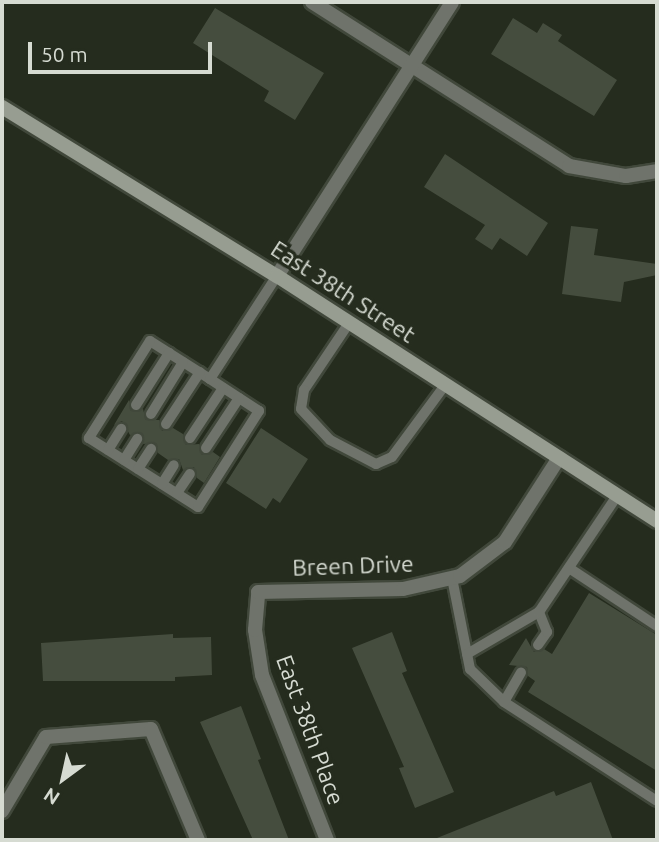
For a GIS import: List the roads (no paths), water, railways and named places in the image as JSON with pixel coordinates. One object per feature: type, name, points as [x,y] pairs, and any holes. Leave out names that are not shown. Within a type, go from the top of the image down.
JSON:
[{"type":"main road","name":"East 38th Street","points":[[2,107],[277,276],[657,521]]},
{"type":"street","points":[[312,2],[569,166],[626,176],[657,172]]},
{"type":"street","points":[[277,276],[452,2]]},
{"type":"street","name":"Breen Drive","points":[[258,592],[403,589],[452,578],[480,564],[505,541],[559,458]]},
{"type":"street","name":"East 38th Place","points":[[258,592],[255,630],[262,675],[327,840]]},
{"type":"street","points":[[2,811],[46,737],[151,729],[198,840]]},
{"type":"lane","points":[[210,379],[277,276]]},
{"type":"lane","points":[[349,323],[304,390],[301,409],[330,440],[376,464],[392,457],[446,385]]},
{"type":"lane","points":[[150,341],[200,372],[259,411],[198,507],[89,438],[150,341]]},
{"type":"lane","points":[[136,405],[169,353]]},
{"type":"lane","points":[[151,415],[183,362]]},
{"type":"lane","points":[[166,424],[200,372]]},
{"type":"lane","points":[[190,438],[223,388]]},
{"type":"lane","points":[[206,448],[239,398]]},
{"type":"lane","points":[[108,450],[121,429]]},
{"type":"lane","points":[[124,460],[136,439]]},
{"type":"lane","points":[[138,469],[151,449]]},
{"type":"lane","points":[[162,484],[174,464]]},
{"type":"lane","points":[[177,493],[190,474]]},
{"type":"lane","points":[[467,654],[540,612],[617,496]]},
{"type":"lane","points":[[569,568],[657,626]]},
{"type":"lane","points":[[452,578],[470,669],[503,702],[657,801]]},
{"type":"lane","points":[[538,645],[547,632],[540,612]]},
{"type":"lane","points":[[503,702],[521,672]]}]
